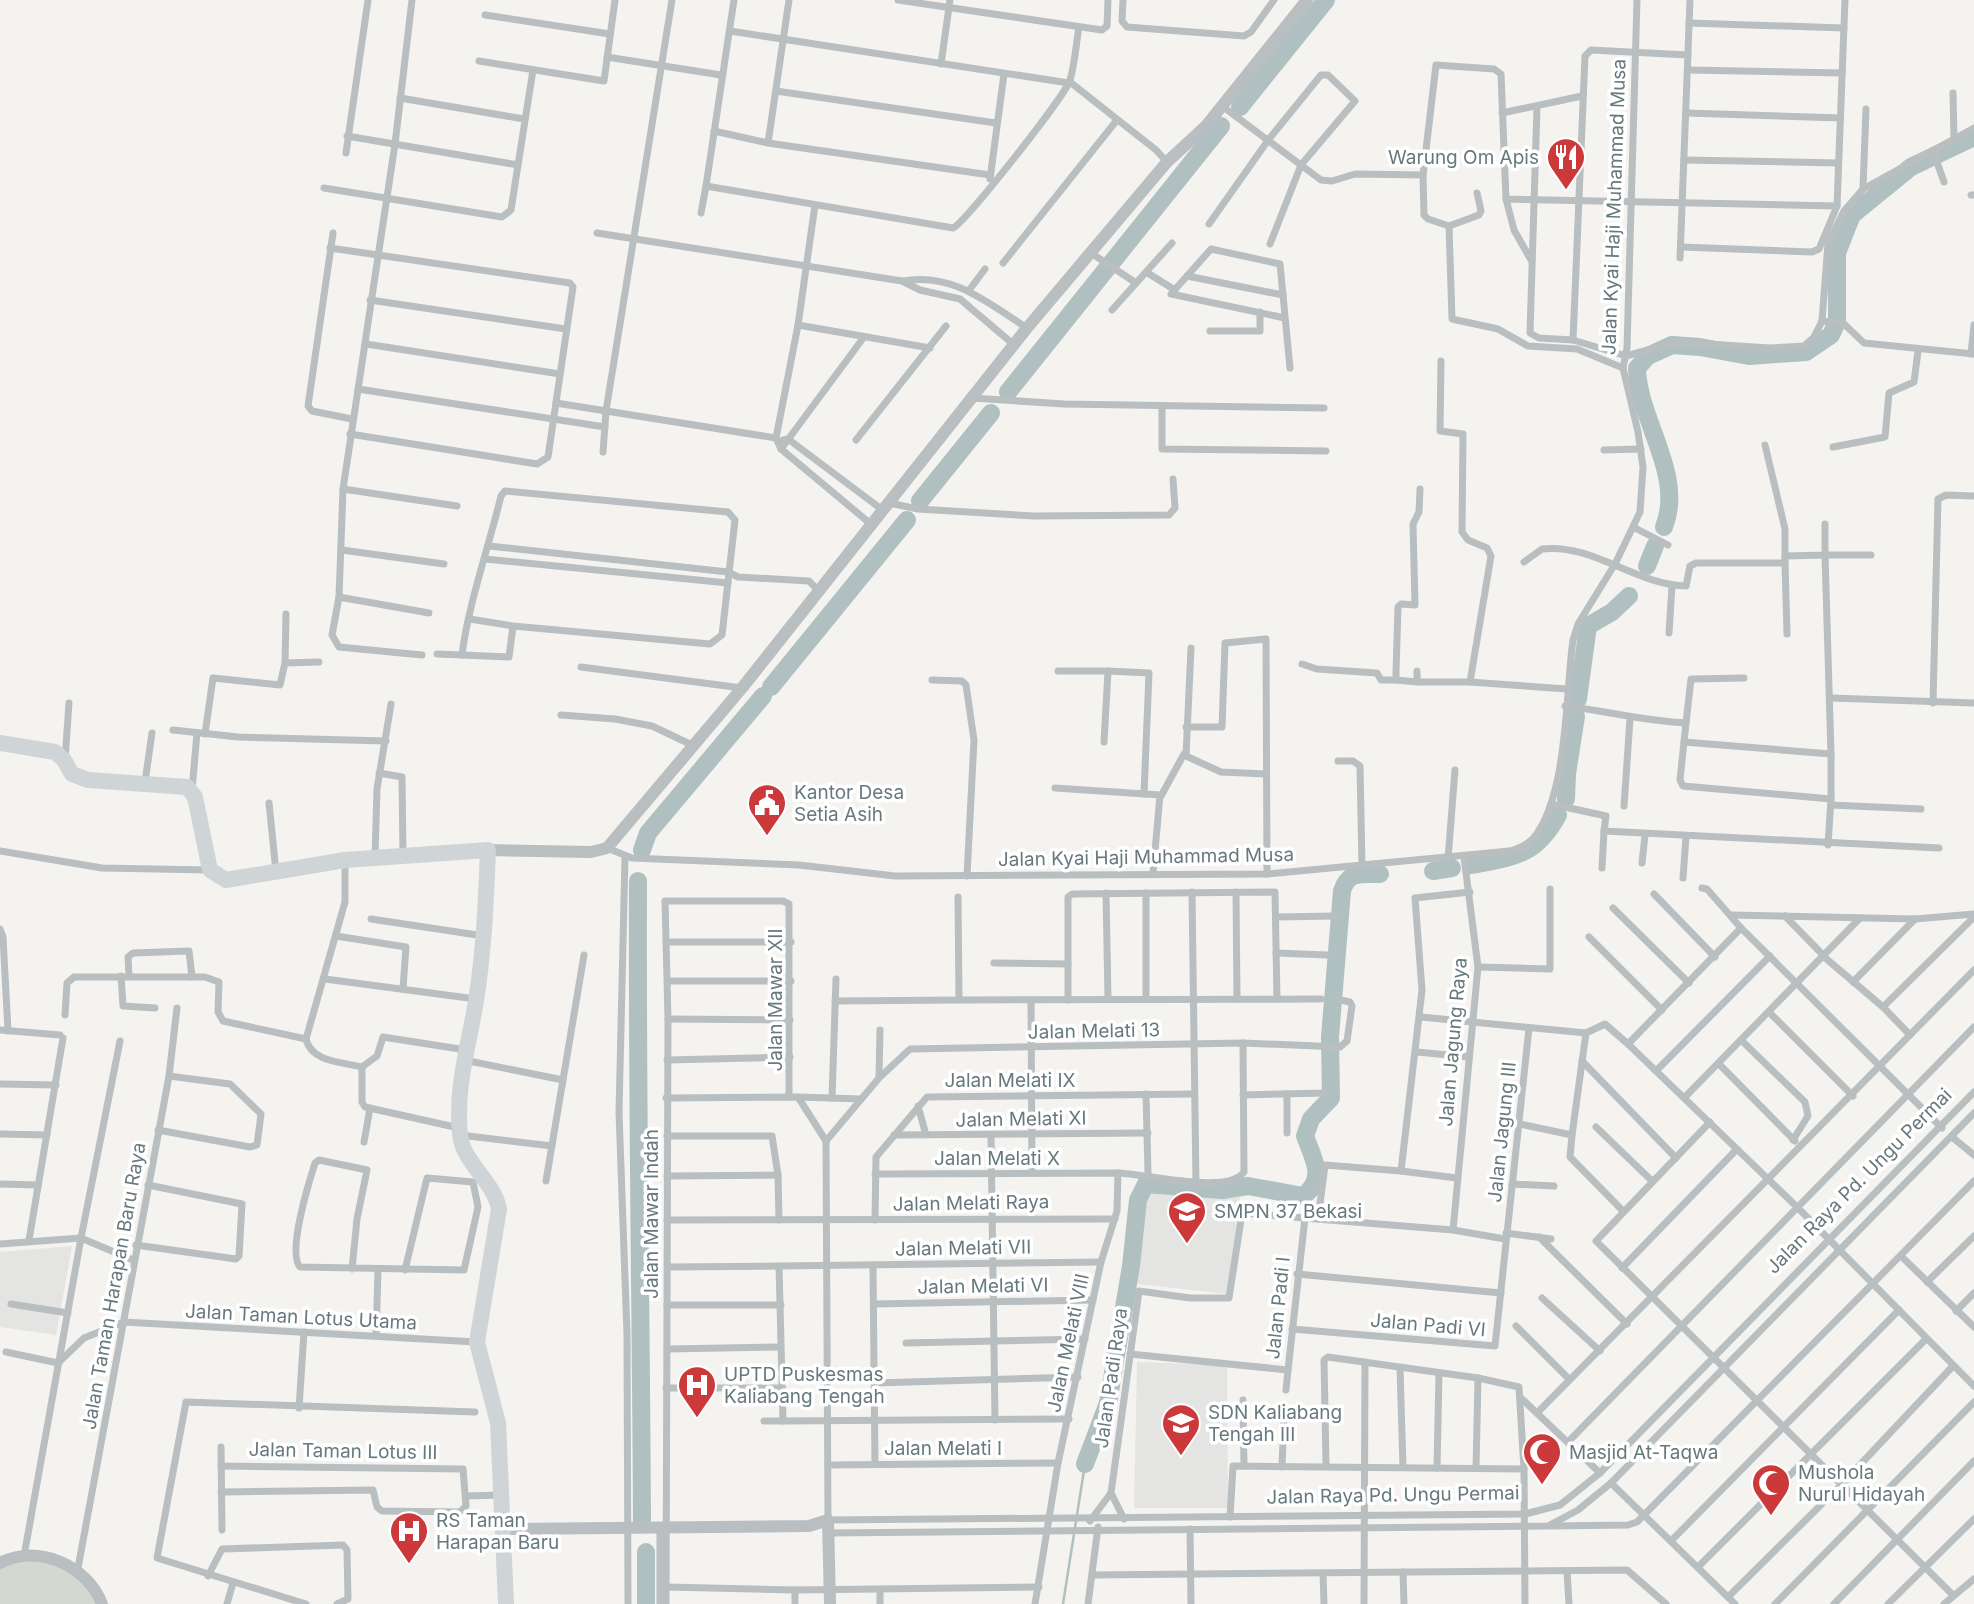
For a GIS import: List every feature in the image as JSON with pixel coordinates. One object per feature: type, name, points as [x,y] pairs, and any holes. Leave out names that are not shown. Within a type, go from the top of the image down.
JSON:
[{"type":"main road","points":[[0,743],[55,752],[64,760],[72,774],[82,778],[182,785],[192,790],[210,870],[226,880],[375,856],[488,850],[484,936],[466,1055],[459,1131],[461,1142],[497,1197],[499,1209],[477,1342],[496,1414],[506,1604]]},
{"type":"street","points":[[346,153],[368,0]]},
{"type":"street","points":[[412,0],[395,144],[343,489],[339,597],[332,635],[335,644],[422,655]]},
{"type":"street","points":[[479,61],[604,81],[615,0]]},
{"type":"street","points":[[603,452],[607,411],[672,0]]},
{"type":"street","points":[[701,213],[734,0]]},
{"type":"street","points":[[768,143],[789,0]]},
{"type":"street","points":[[898,0],[949,4],[1079,27],[1105,28],[1108,0]]},
{"type":"street","points":[[1123,0],[1122,20],[1127,27],[1244,36],[1251,32],[1274,0]]},
{"type":"street","points":[[488,850],[591,852],[607,848],[742,688],[1013,344],[1167,162],[1195,138],[1223,106],[1307,0]]},
{"type":"street","name":"Jalan Kyai Haji Muhammad Musa","points":[[628,857],[799,865],[895,876],[1268,874],[1448,859],[1520,850],[1526,846],[1551,804],[1559,776],[1573,640],[1578,624],[1635,527],[1643,491],[1640,449],[1623,368],[1626,356],[1637,0]]},
{"type":"street","points":[[1680,258],[1690,0]]},
{"type":"street","points":[[1682,247],[1815,251],[1837,206],[1845,0]]},
{"type":"street","points":[[941,64],[949,4]]},
{"type":"street","points":[[485,15],[610,34]]},
{"type":"street","points":[[1689,23],[1844,28]]},
{"type":"street","points":[[706,186],[953,228],[960,224],[988,190],[1069,83],[1079,27]]},
{"type":"street","points":[[730,31],[783,37],[1069,83],[1167,162]]},
{"type":"street","points":[[1573,340],[1582,96],[1588,52],[1688,55]]},
{"type":"street","points":[[607,57],[721,75]]},
{"type":"street","points":[[1476,193],[1481,211],[1479,215],[1449,226],[1425,218],[1423,175],[1436,65],[1497,71],[1501,74],[1506,199],[1514,230],[1531,261]]},
{"type":"street","points":[[324,188],[502,217],[511,210],[533,70]]},
{"type":"street","points":[[1689,70],[1842,73]]},
{"type":"street","points":[[988,190],[1004,74]]},
{"type":"street","points":[[1209,224],[1269,139],[1321,75],[1328,75],[1355,101],[1301,165],[1270,244]]},
{"type":"street","points":[[776,91],[996,123]]},
{"type":"street","points":[[1953,93],[1954,140]]},
{"type":"street","points":[[1502,113],[1582,96]]},
{"type":"street","points":[[400,98],[524,119]]},
{"type":"street","points":[[1223,106],[1325,181],[1354,174],[1423,175]]},
{"type":"street","points":[[1536,107],[1530,333],[1539,338],[1573,340],[1626,356],[1677,342],[1796,349],[1814,337],[1822,321],[1828,243],[1844,211],[1863,189],[1935,155],[1974,128]]},
{"type":"street","points":[[1863,189],[1866,109]]},
{"type":"street","points":[[1687,113],[1840,118]]},
{"type":"street","points":[[1003,263],[1117,120]]},
{"type":"street","points":[[714,131],[768,143],[990,175]]},
{"type":"street","points":[[348,136],[518,165]]},
{"type":"street","points":[[1935,155],[1944,182]]},
{"type":"street","points":[[1684,160],[1838,163]]},
{"type":"street","points":[[1506,199],[1837,206]]},
{"type":"street","points":[[779,442],[815,205]]},
{"type":"street","points":[[1449,226],[1452,319],[1498,329],[1528,346],[1577,349],[1623,368]]},
{"type":"street","points":[[333,233],[308,407],[312,411],[352,419]]},
{"type":"street","points":[[597,233],[902,281],[940,281],[970,289],[1027,328]]},
{"type":"street","points":[[1112,310],[1172,243]]},
{"type":"street","points":[[330,248],[377,257],[570,283],[573,287],[548,457],[537,464],[350,434]]},
{"type":"street","points":[[1285,318],[1171,294],[1211,249],[1280,264],[1290,368]]},
{"type":"street","points":[[1091,253],[1136,283]]},
{"type":"street","points":[[970,289],[985,269]]},
{"type":"street","points":[[1146,272],[1175,290]]},
{"type":"street","points":[[1187,276],[1283,295]]},
{"type":"street","points":[[902,281],[920,290],[960,299],[1013,344]]},
{"type":"street","points":[[370,300],[566,329]]},
{"type":"street","points":[[1210,331],[1260,331],[1260,312]]},
{"type":"street","points":[[1822,321],[1841,323],[1864,343],[1917,351],[1972,354],[1974,325]]},
{"type":"street","points":[[798,325],[930,348]]},
{"type":"street","points":[[856,440],[946,326]]},
{"type":"street","points":[[556,402],[779,442],[788,439],[864,337]]},
{"type":"street","points":[[366,344],[560,374]]},
{"type":"street","points":[[1833,447],[1885,437],[1889,393],[1914,382],[1917,351]]},
{"type":"street","points":[[1441,361],[1440,431],[1463,434],[1462,532],[1468,540],[1487,548],[1491,556],[1470,682]]},
{"type":"street","points":[[358,389],[605,427]]},
{"type":"street","points":[[971,398],[1002,402],[1324,408]]},
{"type":"street","points":[[1162,406],[1162,449],[1326,451]]},
{"type":"street","points":[[788,439],[829,470],[887,507],[1034,516],[1169,515],[1175,508],[1174,479]]},
{"type":"street","points":[[779,442],[872,524]]},
{"type":"street","points":[[1765,444],[1785,529],[1787,634]]},
{"type":"street","points":[[1604,450],[1640,449]]},
{"type":"street","points":[[819,480],[829,470]]},
{"type":"street","points":[[343,489],[457,506]]},
{"type":"street","points":[[1396,680],[1398,609],[1401,604],[1415,605],[1413,524],[1419,512],[1420,489]]},
{"type":"street","points":[[462,655],[470,619],[501,496],[510,490],[728,512],[735,520],[722,635],[710,644],[513,626],[470,619]]},
{"type":"street","points":[[1933,703],[1938,499],[1946,495],[1974,496]]},
{"type":"street","points":[[1825,524],[1831,698],[1831,802],[1828,845]]},
{"type":"street","points":[[1635,527],[1668,545]]},
{"type":"street","points":[[489,546],[728,572],[738,577],[809,581],[818,590]]},
{"type":"street","points":[[1524,562],[1538,550],[1547,548],[1573,551],[1615,564],[1645,580],[1672,586],[1687,586],[1690,566],[1696,563],[1825,555],[1871,555]]},
{"type":"street","points":[[342,550],[444,564]]},
{"type":"street","points":[[485,559],[726,584],[738,577]]},
{"type":"street","points":[[604,572],[606,559]]},
{"type":"street","points":[[1669,633],[1672,586]]},
{"type":"street","points":[[339,597],[429,613]]},
{"type":"street","points":[[192,790],[213,678],[281,685],[285,663],[286,614]]},
{"type":"street","points":[[437,654],[509,657],[513,626]]},
{"type":"street","points":[[1186,727],[1222,727],[1224,644],[1266,639],[1268,874]]},
{"type":"street","points":[[1153,873],[1161,796],[1184,754],[1191,648]]},
{"type":"street","points":[[285,663],[319,662]]},
{"type":"street","points":[[1302,664],[1317,669],[1377,673],[1381,680],[1470,682],[1567,689]]},
{"type":"street","points":[[581,667],[742,688]]},
{"type":"street","points":[[1058,671],[1146,672],[1150,675],[1144,794]]},
{"type":"street","points":[[1104,742],[1108,671]]},
{"type":"street","points":[[1417,671],[1417,682]]},
{"type":"street","points":[[1744,678],[1691,679],[1680,780],[1683,786],[1921,809]]},
{"type":"street","points":[[932,680],[962,681],[966,685],[974,740],[967,876]]},
{"type":"street","points":[[1831,698],[1974,703]]},
{"type":"street","points":[[64,760],[69,703]]},
{"type":"street","points":[[375,856],[379,773],[391,704]]},
{"type":"street","points":[[1565,706],[1616,712],[1630,719],[1686,723]]},
{"type":"street","points":[[561,715],[615,719],[652,726],[692,745]]},
{"type":"street","points":[[1624,806],[1630,719]]},
{"type":"street","points":[[173,730],[201,734],[386,741]]},
{"type":"street","points":[[145,782],[152,733]]},
{"type":"street","points":[[1684,742],[1831,754]]},
{"type":"street","points":[[1184,754],[1189,760],[1221,772],[1266,774]]},
{"type":"street","points":[[1338,761],[1353,761],[1360,766],[1362,866]]},
{"type":"street","points":[[1448,859],[1455,770]]},
{"type":"street","points":[[379,773],[402,777],[403,855]]},
{"type":"street","points":[[1055,788],[1161,796]]},
{"type":"street","points":[[269,803],[276,872]]},
{"type":"street","points":[[1551,804],[1606,816],[1602,868]]},
{"type":"street","points":[[1604,831],[1828,845],[1939,848]]},
{"type":"street","points":[[1642,863],[1645,835]]},
{"type":"street","points":[[1683,878],[1686,837]]},
{"type":"street","points":[[607,848],[628,857],[619,1112],[627,1334],[630,1527],[628,1604]]},
{"type":"street","points":[[0,851],[102,868],[210,870]]},
{"type":"street","name":"Jalan Jagung Raya","points":[[1452,1230],[1478,967],[1464,857]]},
{"type":"street","points":[[345,860],[345,902],[306,1039],[313,1054],[362,1068]]},
{"type":"street","points":[[1702,888],[1707,888],[1741,928],[1942,1128]]},
{"type":"street","points":[[1478,967],[1550,969],[1550,890]]},
{"type":"street","points":[[1068,1000],[1068,897],[1074,893],[1275,891],[1277,999]]},
{"type":"street","points":[[1192,892],[1196,1184]]},
{"type":"street","points":[[1236,892],[1237,999]]},
{"type":"street","points":[[1401,1171],[1421,1017],[1422,968],[1415,898],[1470,892]]},
{"type":"street","points":[[1107,893],[1108,999]]},
{"type":"street","points":[[1146,893],[1146,998]]},
{"type":"street","points":[[1654,894],[1715,957]]},
{"type":"street","points":[[958,897],[959,1000]]},
{"type":"street","name":"Jalan Mawar Indah","points":[[661,1527],[668,1266],[668,981],[665,901]]},
{"type":"street","name":"Jalan Mawar XII","points":[[665,901],[783,901],[791,908],[789,1097]]},
{"type":"street","points":[[1613,908],[1689,983]]},
{"type":"street","points":[[1731,915],[1915,919],[1974,917]]},
{"type":"street","points":[[1276,917],[1335,916]]},
{"type":"street","points":[[1785,916],[1823,956],[1883,1007],[1910,1035]]},
{"type":"street","points":[[1883,1007],[1974,917]]},
{"type":"street","points":[[1685,1097],[1860,918]]},
{"type":"street","points":[[371,919],[484,936]]},
{"type":"street","points":[[1853,982],[1915,919]]},
{"type":"street","points":[[1628,1044],[1741,928]]},
{"type":"street","points":[[0,929],[3,937],[4,1030],[62,1036],[29,1240]]},
{"type":"street","points":[[336,936],[406,947],[403,988]]},
{"type":"street","points":[[1589,937],[1662,1010]]},
{"type":"street","points":[[667,942],[791,942]]},
{"type":"street","points":[[155,1008],[123,1006],[128,957],[133,953],[189,951],[192,977]]},
{"type":"street","points":[[1276,953],[1327,956]]},
{"type":"street","points":[[546,1181],[584,955]]},
{"type":"street","points":[[1656,1071],[1770,956]]},
{"type":"street","points":[[994,963],[1068,964]]},
{"type":"street","points":[[1537,1413],[1652,1299],[1767,1178],[1853,1096],[1974,970]]},
{"type":"street","points":[[65,1015],[67,983],[71,978],[192,977],[219,982],[218,1012],[223,1021],[306,1039]]},
{"type":"street","points":[[325,979],[476,999]]},
{"type":"street","points":[[832,1098],[836,979]]},
{"type":"street","points":[[668,981],[791,981]]},
{"type":"street","points":[[835,1002],[1321,999]]},
{"type":"street","name":"Jalan Melati 13","points":[[826,1140],[901,1054],[912,1049],[1243,1043],[1340,1046],[1347,1041],[1352,1010],[1350,1002],[1336,999]]},
{"type":"street","points":[[1031,1000],[1032,1173]]},
{"type":"street","name":"Jalan Taman Harapan Baru Raya","points":[[78,1569],[169,1076],[177,1008]]},
{"type":"street","points":[[1769,1012],[1853,1096]]},
{"type":"street","points":[[1421,1017],[1586,1033],[1605,1024],[1685,1097],[1796,1206],[1974,1387]]},
{"type":"street","points":[[668,1020],[790,1020]]},
{"type":"street","points":[[1568,1443],[1796,1206],[1974,1027]]},
{"type":"street","name":"Jalan Jagung III","points":[[1506,1236],[1529,1028]]},
{"type":"street","points":[[879,1078],[880,1030]]},
{"type":"street","points":[[1586,1033],[1570,1157],[1623,1211]]},
{"type":"street","points":[[552,1146],[459,1131],[370,1108],[362,1102],[362,1068],[377,1055],[383,1037],[563,1080]]},
{"type":"street","points":[[24,1556],[81,1238],[120,1041]]},
{"type":"street","points":[[1741,1041],[1805,1102],[1808,1116],[1793,1140]]},
{"type":"street","points":[[1243,1043],[1243,1095],[1326,1093]]},
{"type":"street","points":[[1417,1052],[1469,1056]]},
{"type":"street","points":[[667,1060],[790,1057]]},
{"type":"street","points":[[1582,1061],[1676,1158]]},
{"type":"street","points":[[1719,1064],[1800,1147]]},
{"type":"street","points":[[158,1130],[250,1147],[257,1145],[261,1114],[233,1086],[169,1076]]},
{"type":"street","points":[[0,1084],[56,1085]]},
{"type":"street","name":"Jalan Raya Pd. Ungu Permai","points":[[828,1526],[932,1519],[1100,1520],[1525,1514],[1560,1505],[1600,1473],[1828,1239],[1942,1128],[1974,1092]]},
{"type":"street","points":[[1146,1094],[1148,1174]]},
{"type":"street","name":"Jalan Melati IX","points":[[918,1106],[929,1096],[1194,1094]]},
{"type":"street","points":[[1287,1094],[1287,1133]]},
{"type":"street","name":"Jalan Melati X","points":[[875,1174],[1118,1173],[1148,1174],[1196,1184],[1232,1182],[1242,1176],[1243,1095]]},
{"type":"street","points":[[798,1097],[826,1140],[830,1604]]},
{"type":"street","points":[[666,1098],[861,1099]]},
{"type":"street","points":[[918,1106],[926,1135]]},
{"type":"street","points":[[875,1220],[876,1157],[918,1106]]},
{"type":"street","points":[[364,1143],[370,1108]]},
{"type":"street","name":"Jalan Raya Pd. Ungu Permai","points":[[504,1529],[828,1526],[932,1531],[1549,1526],[1578,1510],[1611,1483],[1974,1113]]},
{"type":"street","points":[[1710,1122],[1595,1240],[1953,1595]]},
{"type":"street","points":[[1520,1124],[1572,1135]]},
{"type":"street","points":[[1597,1127],[1651,1180]]},
{"type":"street","name":"Jalan Melati XI","points":[[894,1135],[1148,1133]]},
{"type":"street","points":[[0,1134],[47,1135]]},
{"type":"street","points":[[991,1135],[995,1263],[995,1420]]},
{"type":"street","points":[[667,1136],[772,1136],[778,1175],[779,1220]]},
{"type":"street","points":[[1952,1137],[1974,1155]]},
{"type":"street","points":[[1622,1268],[1738,1149]]},
{"type":"street","points":[[352,1269],[357,1219],[367,1170],[319,1160],[314,1163],[304,1200],[297,1264],[352,1269],[378,1271],[465,1269],[478,1207],[474,1184],[471,1181],[432,1176],[426,1181],[405,1270]]},
{"type":"street","points":[[1318,1219],[1325,1165],[1457,1178]]},
{"type":"street","name":"Jalan Melati VIII","points":[[1035,1604],[1058,1464],[1101,1262],[1115,1219],[1118,1173]]},
{"type":"street","points":[[667,1176],[778,1175]]},
{"type":"street","points":[[1549,1526],[1628,1525],[1643,1515],[1974,1181]]},
{"type":"street","points":[[0,1184],[38,1185]]},
{"type":"street","points":[[1512,1184],[1554,1186]]},
{"type":"street","points":[[136,1245],[236,1259],[239,1256],[242,1204],[148,1185]]},
{"type":"street","name":"Jalan Padi Raya","points":[[1082,1529],[1111,1493],[1139,1291],[1190,1298],[1228,1298],[1232,1295],[1242,1213],[1551,1239]]},
{"type":"street","name":"Jalan Melati Raya","points":[[667,1220],[827,1221],[994,1217],[1115,1219]]},
{"type":"street","name":"Jalan Padi I","points":[[1130,1354],[1288,1370],[1305,1218]]},
{"type":"street","name":"Jalan Padi VI","points":[[1293,1329],[1492,1347],[1496,1343],[1506,1236]]},
{"type":"street","points":[[1927,1282],[1974,1236]]},
{"type":"street","points":[[1539,1237],[1627,1324]]},
{"type":"street","points":[[0,1244],[81,1238],[114,1249],[134,1260]]},
{"type":"street","points":[[1901,1256],[1974,1327]]},
{"type":"street","name":"Jalan Melati VII","points":[[668,1266],[1101,1262]]},
{"type":"street","points":[[779,1266],[783,1421]]},
{"type":"street","points":[[873,1266],[875,1464]]},
{"type":"street","points":[[376,1336],[378,1271]]},
{"type":"street","points":[[1297,1274],[1501,1293]]},
{"type":"street","points":[[1956,1311],[1974,1293]]},
{"type":"street","points":[[1542,1298],[1600,1351]]},
{"type":"street","name":"Jalan Melati VI","points":[[874,1304],[1093,1300]]},
{"type":"street","points":[[11,1304],[68,1313]]},
{"type":"street","points":[[667,1305],[780,1305]]},
{"type":"street","points":[[1671,1541],[1899,1310]]},
{"type":"street","points":[[58,1363],[84,1338],[124,1322]]},
{"type":"street","name":"Jalan Taman Lotus Utama","points":[[124,1322],[477,1342]]},
{"type":"street","points":[[1516,1326],[1569,1379]]},
{"type":"street","points":[[299,1408],[304,1332]]},
{"type":"street","points":[[906,1343],[1085,1339]]},
{"type":"street","points":[[1698,1567],[1926,1339]]},
{"type":"street","points":[[667,1349],[779,1347]]},
{"type":"street","points":[[6,1352],[58,1363]]},
{"type":"street","points":[[1326,1465],[1324,1360],[1328,1357],[1478,1378],[1519,1387],[1524,1469],[1525,1604]]},
{"type":"street","points":[[1364,1604],[1365,1362]]},
{"type":"street","points":[[1611,1483],[1731,1602],[1953,1366]]},
{"type":"street","points":[[1400,1368],[1403,1467]]},
{"type":"street","points":[[1286,1390],[1288,1370]]},
{"type":"street","points":[[1437,1468],[1439,1374]]},
{"type":"street","points":[[875,1383],[1078,1377]]},
{"type":"street","points":[[1476,1468],[1478,1378]]},
{"type":"street","points":[[666,1388],[782,1388]]},
{"type":"street","points":[[1521,1398],[1600,1473]]},
{"type":"street","points":[[306,1604],[159,1561],[156,1554],[186,1402],[194,1399],[299,1408],[475,1412]]},
{"type":"street","points":[[1243,1400],[1244,1466]]},
{"type":"street","points":[[1775,1604],[1974,1402]]},
{"type":"street","points":[[1282,1467],[1284,1415]]},
{"type":"street","points":[[764,1421],[1069,1419]]},
{"type":"street","points":[[221,1447],[221,1466]]},
{"type":"street","points":[[1834,1604],[1974,1461]]},
{"type":"street","name":"Jalan Melati I","points":[[829,1465],[1058,1464]]},
{"type":"street","points":[[1230,1517],[1230,1467],[1326,1465],[1524,1469]]},
{"type":"street","name":"Jalan Taman Lotus III","points":[[222,1530],[221,1466],[463,1469],[466,1496]]},
{"type":"street","points":[[221,1492],[373,1490],[377,1507],[382,1511],[460,1512],[466,1506],[466,1496],[502,1495]]},
{"type":"street","points":[[1111,1493],[1124,1519]]},
{"type":"street","points":[[932,1519],[932,1531]]},
{"type":"street","points":[[1888,1604],[1974,1519]]},
{"type":"street","points":[[1087,1604],[1100,1520]]},
{"type":"street","points":[[661,1527],[666,1604]]},
{"type":"street","points":[[660,1604],[661,1527]]},
{"type":"street","points":[[1190,1529],[1191,1604]]},
{"type":"street","points":[[208,1576],[222,1549],[343,1545],[347,1550],[348,1599],[337,1604]]},
{"type":"street","points":[[0,1563],[24,1556],[49,1559],[78,1569],[97,1589],[102,1604]]},
{"type":"street","points":[[1092,1575],[1630,1571],[1666,1604]]},
{"type":"street","points":[[1403,1572],[1404,1604]]},
{"type":"street","points":[[1567,1572],[1569,1604]]},
{"type":"street","points":[[1323,1573],[1324,1604]]},
{"type":"street","points":[[1944,1604],[1974,1578]]},
{"type":"street","points":[[227,1604],[233,1583]]},
{"type":"street","points":[[666,1587],[795,1590],[1039,1587]]},
{"type":"street","points":[[880,1589],[880,1604]]},
{"type":"street","points":[[795,1590],[795,1604]]},
{"type":"shaded area","name":"SMPN 37 Bekasi","points":[[1154,1190],[1240,1197],[1227,1294],[1137,1284],[1145,1207]]},
{"type":"shaded area","points":[[72,1246],[56,1335],[0,1327],[0,1252]]},
{"type":"shaded area","name":"SDN Kaliabang Tengah III","points":[[1137,1362],[1227,1365],[1228,1508],[1134,1508]]},
{"type":"shaded area","points":[[17,1556],[78,1568],[102,1604],[0,1604],[0,1563]]},
{"type":"waterway","points":[[1240,107],[1326,0]]},
{"type":"waterway","points":[[1008,392],[1221,126]]},
{"type":"waterway","points":[[1664,527],[1669,507],[1669,488],[1639,388],[1637,368],[1648,356],[1672,345],[1749,356],[1806,352],[1831,335],[1837,322],[1837,253],[1852,215],[1911,167],[1974,137]]},
{"type":"waterway","points":[[920,501],[991,413]]},
{"type":"waterway","points":[[771,687],[907,520]]},
{"type":"waterway","points":[[1647,566],[1655,546]]},
{"type":"waterway","points":[[1578,699],[1588,626],[1612,612],[1629,596]]},
{"type":"waterway","points":[[642,850],[648,833],[763,696]]},
{"type":"waterway","points":[[1566,799],[1576,716]]},
{"type":"waterway","points":[[1471,865],[1500,860],[1532,847],[1550,829],[1558,815]]},
{"type":"waterway","points":[[1433,871],[1452,868]]},
{"type":"waterway","points":[[1085,1464],[1108,1403],[1131,1266],[1138,1200],[1146,1184],[1222,1190],[1248,1186],[1303,1196],[1315,1183],[1316,1168],[1305,1136],[1311,1119],[1331,1098],[1330,1037],[1342,891],[1348,880],[1356,875],[1380,874]]},
{"type":"waterway","points":[[638,881],[642,1522]]},
{"type":"waterway","points":[[1063,1604],[1085,1464]]},
{"type":"waterway","points":[[646,1552],[646,1604]]},
{"type":"place","name":"Warung Om Apis","points":[[1566,191]]},
{"type":"place","name":"Kantor Desa Setia Asih","points":[[767,837]]},
{"type":"place","name":"SMPN 37 Bekasi","points":[[1187,1245]]},
{"type":"place","name":"UPTD Puskesmas Kaliabang Tengah","points":[[697,1419]]},
{"type":"place","name":"SDN Kaliabang Tengah III","points":[[1181,1457]]},
{"type":"place","name":"Masjid At-Taqwa","points":[[1542,1486]]},
{"type":"place","name":"Mushola Nurul Hidayah","points":[[1771,1517]]},
{"type":"place","name":"RS Taman Harapan Baru","points":[[409,1565]]}]
